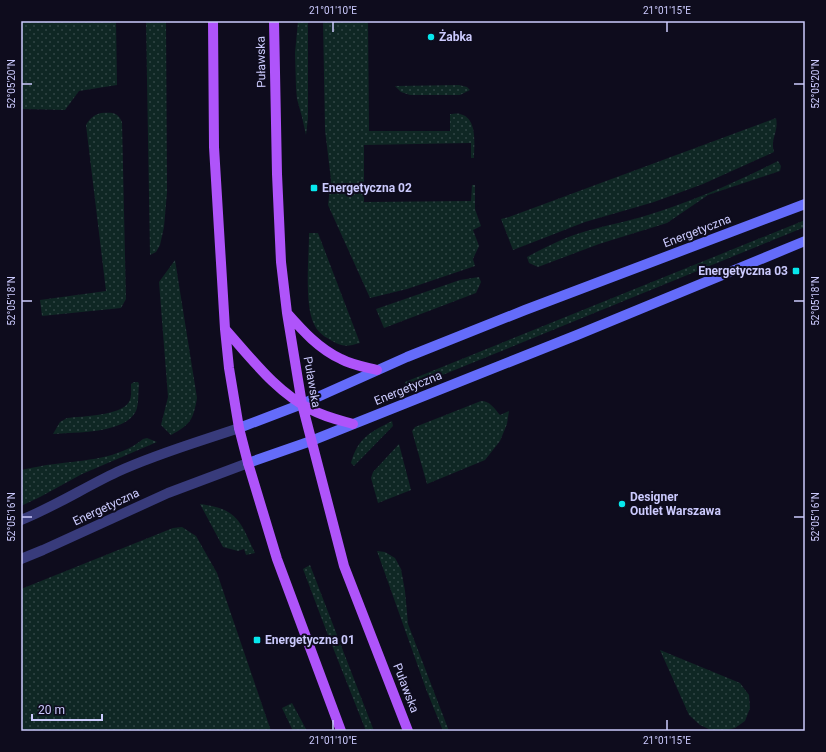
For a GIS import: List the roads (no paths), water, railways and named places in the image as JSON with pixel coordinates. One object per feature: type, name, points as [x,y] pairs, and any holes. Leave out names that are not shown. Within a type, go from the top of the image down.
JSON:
[{"type":"main road","points":[[213,21],[214,147],[225,329],[229,368],[239,428],[248,463],[278,559],[341,731]]},
{"type":"main road","name":"Puławska","points":[[274,21],[278,215],[281,262],[287,313],[302,404],[344,566],[408,731]]},
{"type":"main road","points":[[287,313],[308,336],[327,352],[342,360],[377,370]]},
{"type":"main road","points":[[225,329],[258,367],[279,388],[312,410],[353,424]]},
{"type":"street","name":"Energetyczna","points":[[21,520],[119,471],[169,451],[239,428],[302,404],[377,370],[531,308],[805,204]]},
{"type":"street","name":"Energetyczna","points":[[21,559],[168,494],[248,463],[311,441],[577,335],[805,241]]},
{"type":"place","name":"Żabka","points":[[431,37]]},
{"type":"place","name":"Energetyczna 02","points":[[314,188]]},
{"type":"place","name":"Energetyczna 03","points":[[796,271]]},
{"type":"place","name":"Designer Outlet Warszawa","points":[[622,504]]},
{"type":"place","name":"Energetyczna 01","points":[[257,640]]}]
